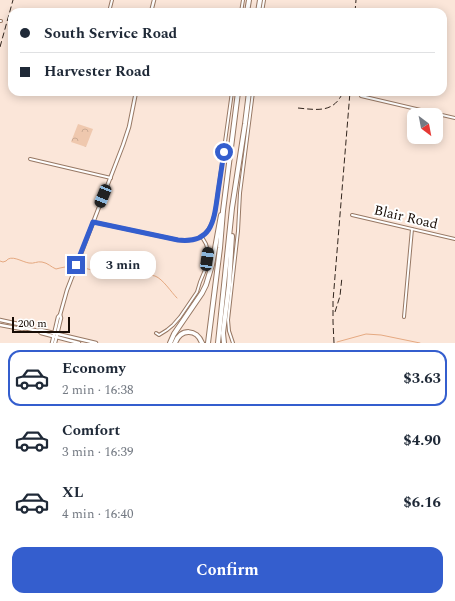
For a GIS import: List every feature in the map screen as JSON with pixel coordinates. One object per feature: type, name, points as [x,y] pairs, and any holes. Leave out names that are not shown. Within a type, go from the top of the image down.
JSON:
[{"type":"highway","points":[[208,343],[238,96]]},
{"type":"highway","points":[[218,343],[232,208],[248,96]]},
{"type":"highway","points":[[224,343],[222,333],[234,215],[232,208]]},
{"type":"highway","points":[[170,343],[174,334],[206,285],[212,265],[220,217],[223,212]]},
{"type":"highway","points":[[175,343],[181,334],[187,332],[197,335],[201,339],[202,343]]},
{"type":"main road","points":[[54,343],[58,317],[60,315],[66,290],[117,162],[129,128],[135,96]]},
{"type":"main road","points":[[0,320],[22,326],[24,328]]},
{"type":"main road","points":[[0,324],[22,329],[41,330],[79,343]]},
{"type":"main road","points":[[55,335],[96,343]]},
{"type":"street","points":[[93,222],[178,240],[188,241],[202,236],[211,227],[215,213],[231,96]]},
{"type":"street","points":[[233,343],[229,331],[228,320],[238,231],[240,193],[252,96]]},
{"type":"street","points":[[361,96],[455,118]]},
{"type":"street","points":[[30,159],[111,178]]},
{"type":"street","name":"Blair Road","points":[[352,215],[455,239]]},
{"type":"street","points":[[404,317],[412,229]]},
{"type":"street","points":[[156,333],[159,335],[173,325],[197,292],[205,270],[208,251],[202,236]]},
{"type":"green space","points":[[78,124],[93,129],[86,147],[71,142]]},
{"type":"waterway","points":[[0,261],[3,262],[14,258],[29,263],[40,262],[48,264],[56,269],[76,266],[99,272],[106,270],[151,275],[161,280],[177,298]]},
{"type":"waterway","points":[[337,342],[366,334],[381,335],[420,343]]},
{"type":"railway","points":[[11,8],[13,0]]},
{"type":"railway","points":[[355,8],[356,0]]},
{"type":"railway","points":[[0,47],[8,18]]},
{"type":"railway","points":[[298,108],[325,109],[335,104],[341,96]]},
{"type":"railway","points":[[334,343],[333,301],[350,96]]},
{"type":"railway","points":[[335,312],[340,296],[342,277]]},
{"type":"route","points":[[76,265],[93,222],[188,241],[197,239],[206,233],[213,224],[224,152]]}]
